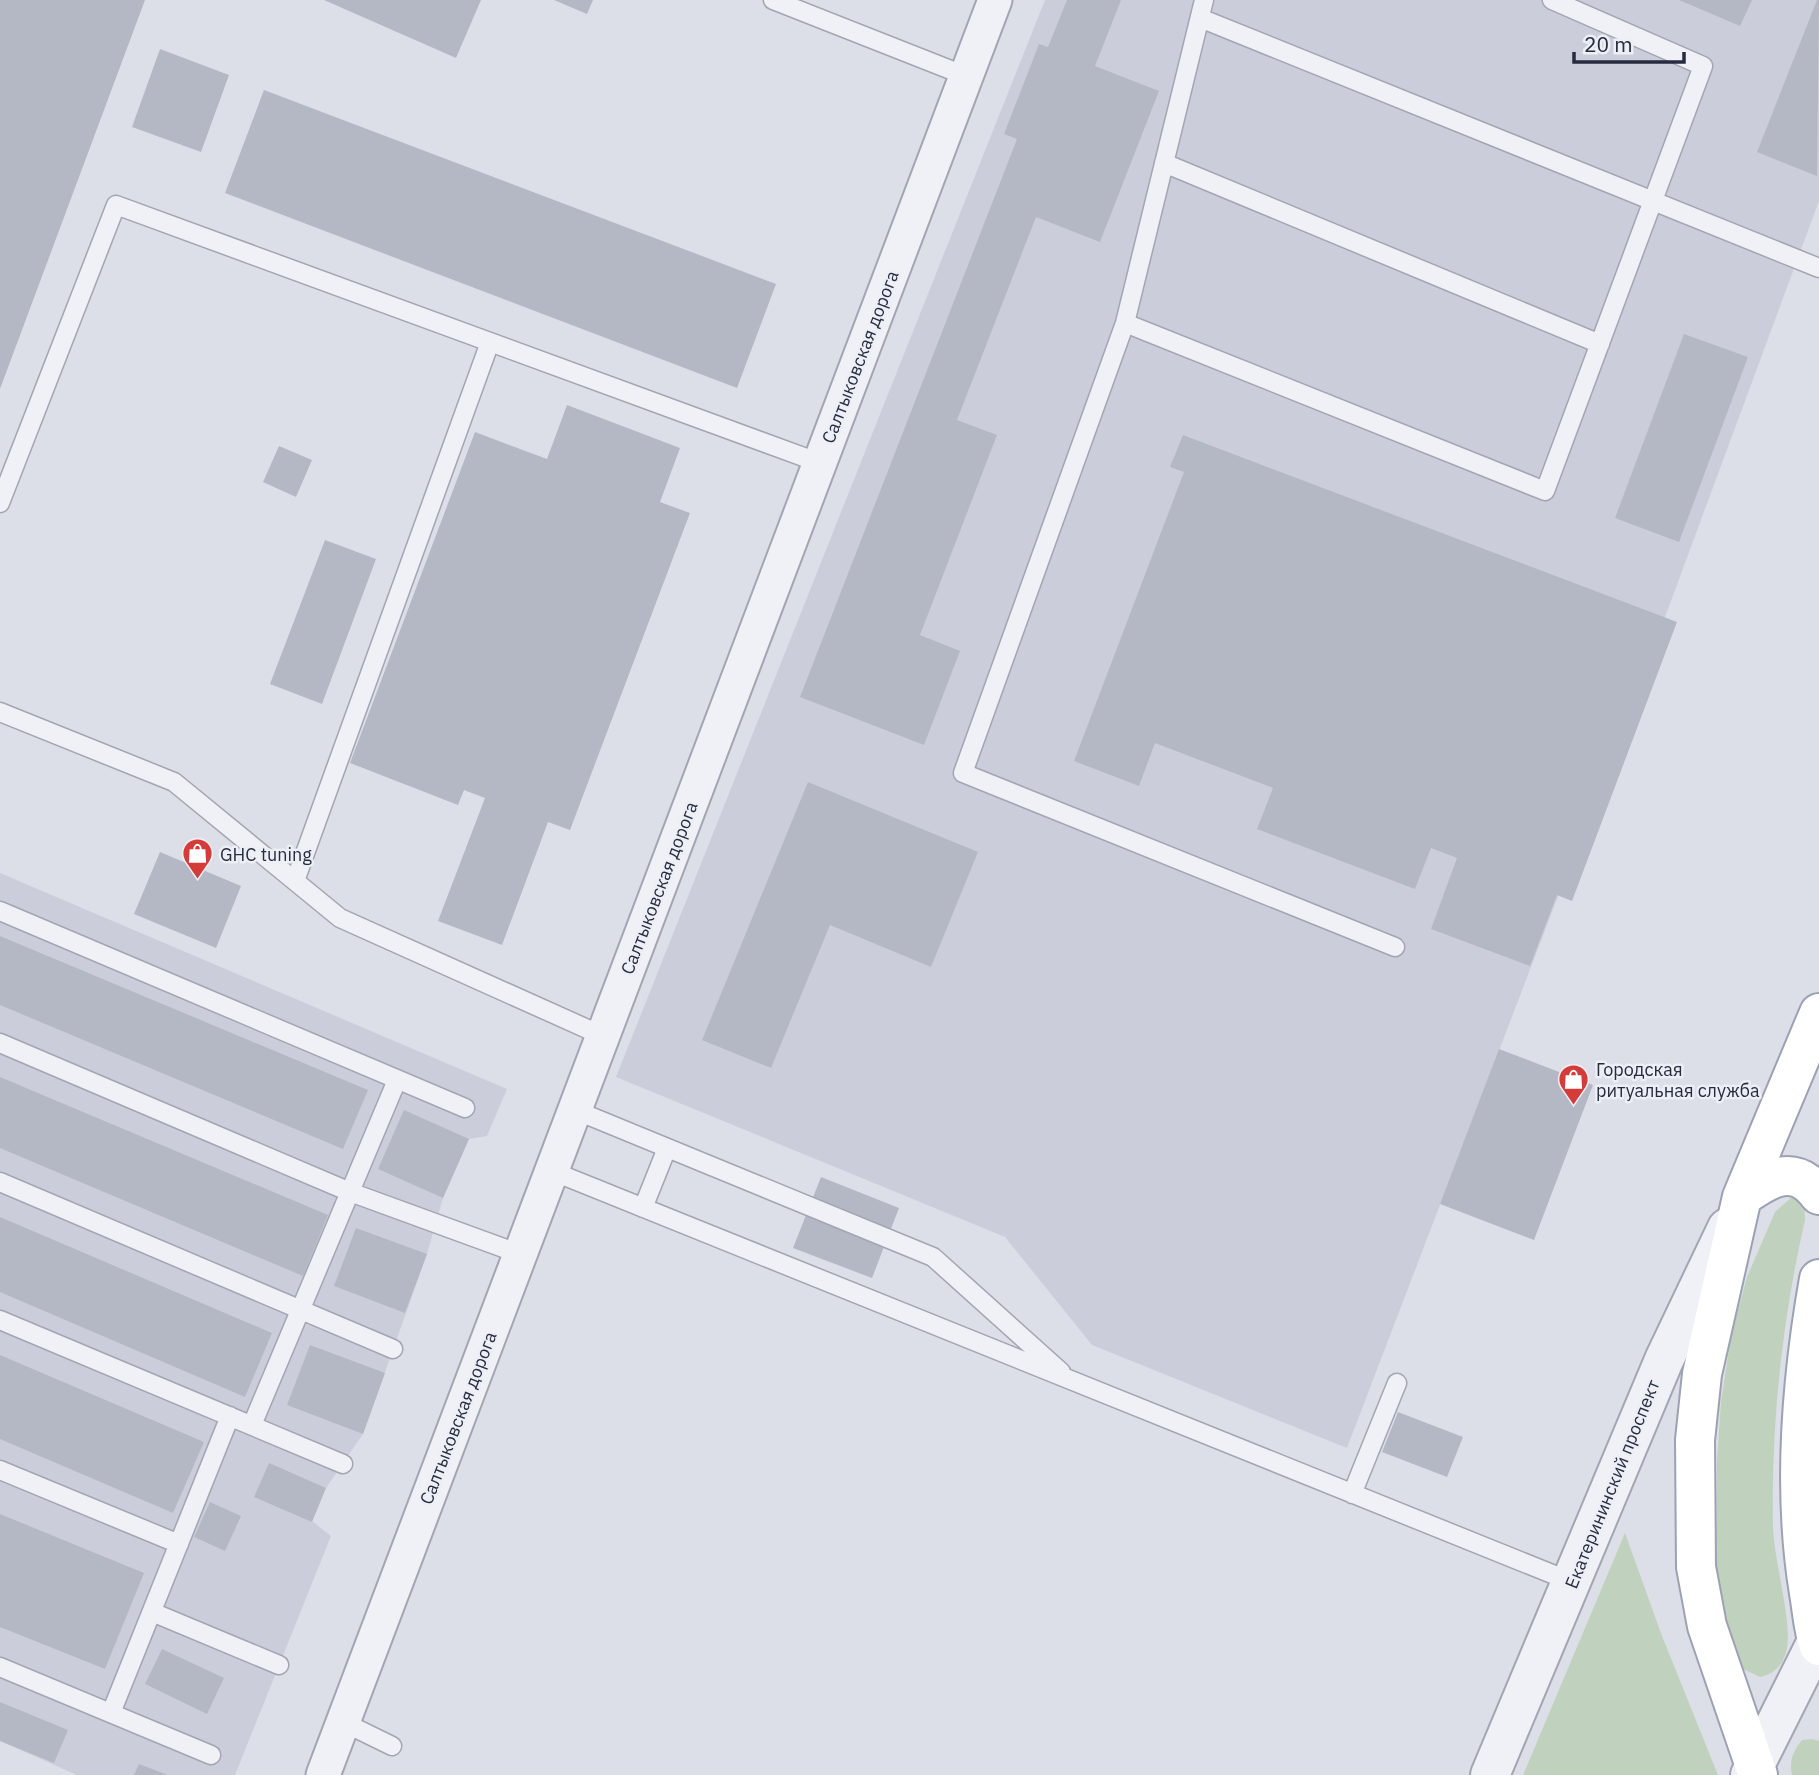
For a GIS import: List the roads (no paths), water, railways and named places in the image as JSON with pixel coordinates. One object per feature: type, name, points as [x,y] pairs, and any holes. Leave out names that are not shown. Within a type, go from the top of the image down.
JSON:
[{"type":"main road","points":[[1754,1773],[1707,1626],[1696,1567],[1695,1440],[1702,1374],[1742,1197],[1811,1052],[1819,1013]]},
{"type":"main road","points":[[1742,1197],[1769,1178],[1790,1175],[1810,1182],[1819,1195]]},
{"type":"main road","points":[[1818,1643],[1801,1522],[1802,1431],[1807,1351],[1819,1279]]},
{"type":"street","name":"Салтыковская дорога","points":[[323,1775],[995,0]]},
{"type":"street","name":"Екатерининский проспект","points":[[1490,1775],[1664,1360],[1742,1197]]},
{"type":"street","points":[[1754,1773],[1818,1643]]},
{"type":"lane","points":[[773,0],[966,76]]},
{"type":"lane","points":[[1204,0],[1125,323],[963,773],[1395,947]]},
{"type":"lane","points":[[1125,323],[1545,491],[1703,66],[1552,0]]},
{"type":"lane","points":[[1200,18],[1652,203],[1819,268]]},
{"type":"lane","points":[[1164,163],[1600,344]]},
{"type":"lane","points":[[0,503],[117,205],[820,463]]},
{"type":"lane","points":[[295,881],[490,342]]},
{"type":"lane","points":[[0,712],[174,782],[340,918],[603,1036]]},
{"type":"lane","points":[[0,911],[465,1108]]},
{"type":"lane","points":[[0,1043],[350,1192],[520,1254]]},
{"type":"lane","points":[[252,1425],[397,1080]]},
{"type":"lane","points":[[575,1110],[933,1257],[1072,1382]]},
{"type":"lane","points":[[643,1208],[667,1148]]},
{"type":"lane","points":[[552,1171],[1572,1582]]},
{"type":"lane","points":[[0,1182],[393,1349]]},
{"type":"lane","points":[[0,1320],[343,1464]]},
{"type":"lane","points":[[1352,1494],[1397,1383]]},
{"type":"lane","points":[[111,1713],[230,1416]]},
{"type":"lane","points":[[0,1470],[179,1544]]},
{"type":"lane","points":[[152,1612],[279,1665]]},
{"type":"lane","points":[[0,1667],[211,1755]]},
{"type":"lane","points":[[343,1722],[392,1746]]},
{"type":"place","name":"GHC tuning","points":[[197,881]]},
{"type":"place","name":"Городская ритуальная служба","points":[[1573,1106]]}]
